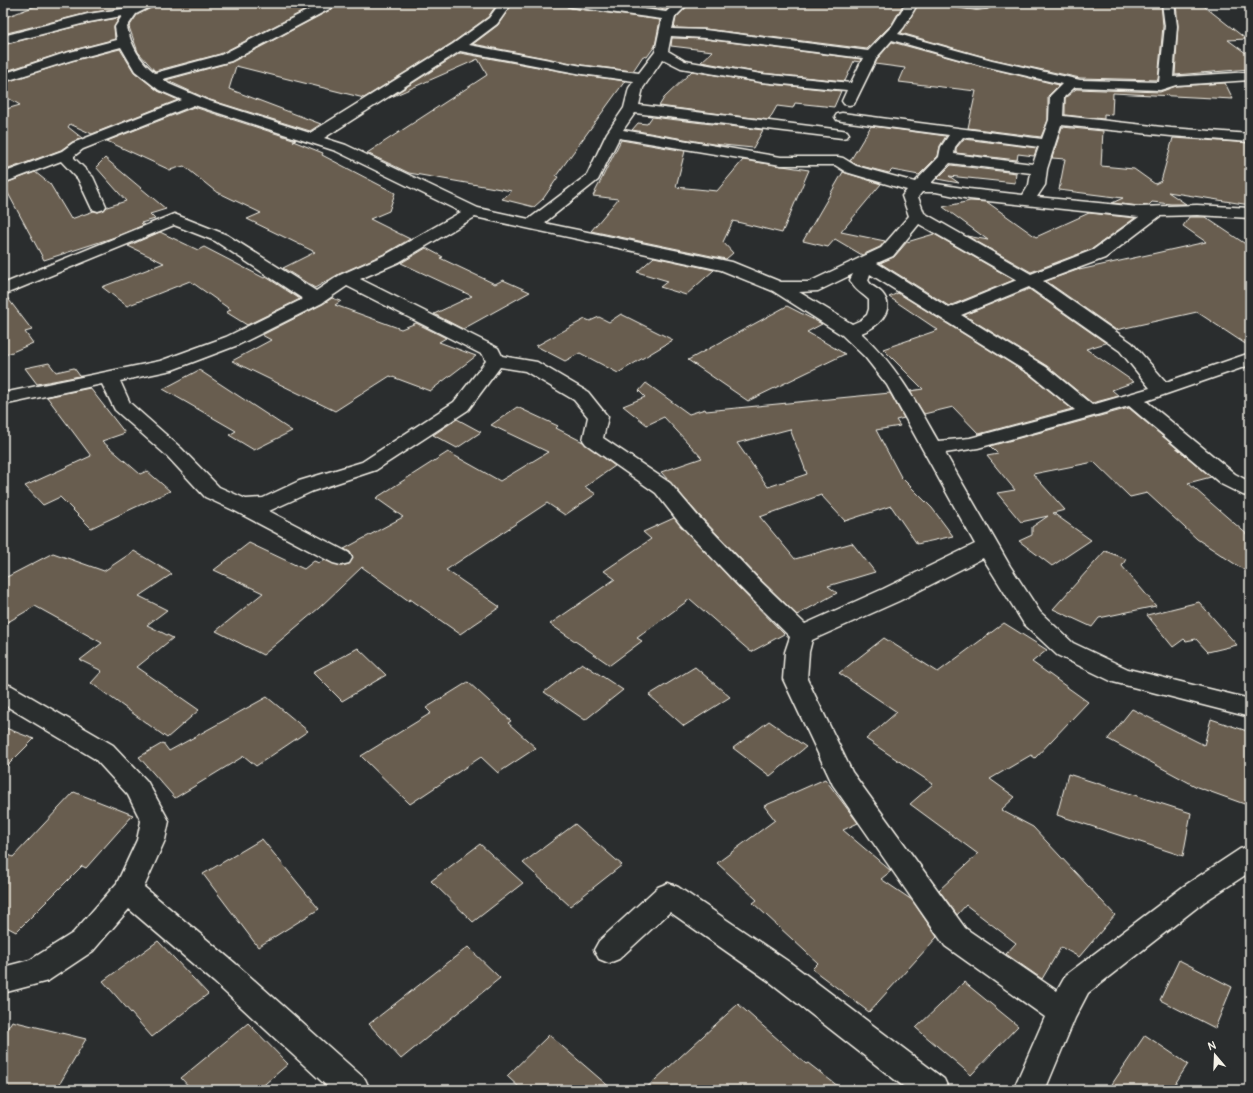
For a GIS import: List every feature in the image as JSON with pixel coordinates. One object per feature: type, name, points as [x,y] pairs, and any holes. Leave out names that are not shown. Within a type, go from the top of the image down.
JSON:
[{"type":"street","points":[[152,78],[226,58],[331,3]]},
{"type":"street","points":[[313,138],[458,47],[493,21],[506,3]]},
{"type":"street","points":[[572,3],[669,16]]},
{"type":"street","points":[[533,224],[593,177],[614,133],[631,108],[636,88],[661,52],[669,16],[683,3]]},
{"type":"street","points":[[838,161],[842,134],[842,117],[855,87],[871,55],[898,27],[912,3]]},
{"type":"street","points":[[959,3],[983,5],[989,3]]},
{"type":"street","points":[[1166,83],[1171,26],[1168,3]]},
{"type":"street","points":[[3,40],[88,18],[140,7]]},
{"type":"street","points":[[140,7],[121,27],[124,42],[140,68],[164,87],[195,100],[341,148],[474,212],[726,266],[779,287],[848,331],[872,353],[896,384],[931,448],[1032,618],[1065,649],[1122,676],[1250,708]]},
{"type":"street","points":[[665,32],[705,34],[871,55]]},
{"type":"street","points":[[890,36],[989,63],[1080,84],[1160,86],[1174,81],[1250,76]]},
{"type":"street","points":[[3,78],[67,57],[124,42]]},
{"type":"street","points":[[458,47],[582,70],[644,78]]},
{"type":"street","points":[[661,52],[681,64],[761,78],[855,87]]},
{"type":"street","points":[[1027,200],[1037,185],[1039,169],[1056,120],[1057,96],[1072,82]]},
{"type":"street","points":[[3,178],[67,154],[78,146],[195,100]]},
{"type":"street","points":[[631,108],[842,134]]},
{"type":"street","points":[[842,117],[1048,144]]},
{"type":"street","points":[[1056,120],[1171,132],[1250,138]]},
{"type":"street","points":[[960,132],[948,147],[946,158],[910,196],[917,216],[1032,281],[1126,347],[1162,390]]},
{"type":"street","points":[[614,133],[739,153],[781,162],[838,161],[851,169],[919,188],[936,187],[969,194],[1139,212],[1197,210],[1250,213]]},
{"type":"street","points":[[67,154],[67,159],[85,177],[98,206]]},
{"type":"street","points":[[946,158],[1039,169]]},
{"type":"street","points":[[949,314],[957,309],[1032,281],[1055,270],[1100,254],[1157,211]]},
{"type":"street","points":[[3,399],[165,366],[232,341],[316,299],[346,279],[393,258],[474,212]]},
{"type":"street","points":[[779,287],[812,287],[887,252],[917,216]]},
{"type":"street","points":[[3,290],[174,219],[221,238],[316,299]]},
{"type":"street","points":[[867,262],[1039,371],[1089,412]]},
{"type":"street","points":[[848,331],[871,322],[877,316],[878,302],[876,296],[861,286],[858,280],[867,262]]},
{"type":"street","points":[[346,279],[491,352],[494,360]]},
{"type":"street","points":[[243,506],[267,505],[306,486],[369,466],[461,406],[494,360]]},
{"type":"street","points":[[494,360],[530,366],[581,396],[598,417],[593,440],[663,488],[689,520],[748,582],[802,635]]},
{"type":"street","points":[[931,448],[971,444],[1132,400],[1247,364]]},
{"type":"street","points":[[109,378],[122,406],[174,452],[212,492],[243,506],[341,558]]},
{"type":"street","points":[[1132,400],[1228,478],[1250,490]]},
{"type":"street","points":[[988,546],[891,595],[802,635],[797,652],[795,679],[842,778],[955,937],[1062,1012]]},
{"type":"street","points":[[3,692],[104,752],[138,788],[155,821],[151,840],[128,891],[83,942],[37,972],[3,980]]},
{"type":"street","points":[[1029,1090],[1062,1012],[1077,984],[1194,894],[1250,857]]},
{"type":"street","points":[[128,891],[225,973],[354,1090]]},
{"type":"street","points":[[609,950],[668,895],[781,973],[933,1090]]},
{"type":"building","points":[[44,3],[136,3],[129,7],[88,13],[3,34],[3,18]]},
{"type":"building","points":[[155,3],[319,3],[220,54],[155,71],[138,52],[129,27],[137,15],[153,7]]},
{"type":"building","points":[[338,3],[498,3],[488,17],[452,43],[364,98],[236,66],[229,89],[321,124],[310,131],[207,99],[166,80],[232,62],[336,7]]},
{"type":"building","points":[[513,3],[565,3],[567,7],[572,8],[660,20],[655,46],[647,57],[643,56],[633,71],[582,65],[473,44],[498,25]]},
{"type":"building","points":[[610,3],[674,3],[666,10]]},
{"type":"building","points":[[690,3],[904,3],[892,24],[867,49],[705,29],[674,28],[676,18]]},
{"type":"building","points":[[919,3],[952,4],[955,7],[976,10],[988,9],[996,3],[1161,3],[1163,26],[1158,80],[1080,78],[992,59],[901,33]]},
{"type":"building","points":[[1176,3],[1200,3],[1246,39],[1228,40],[1250,56],[1250,69],[1175,75],[1178,26]]},
{"type":"building","points":[[119,18],[114,27],[115,39],[62,53],[3,72],[3,45],[89,23]]},
{"type":"building","points":[[672,38],[705,39],[861,59],[860,62],[854,61],[845,81],[761,73],[701,62],[713,51],[671,46]]},
{"type":"building","points":[[892,42],[984,67],[1059,85],[1048,96],[1048,120],[1041,137],[968,128],[976,91],[899,82],[905,68],[875,64],[878,58]]},
{"type":"building","points":[[120,49],[134,72],[158,91],[178,100],[92,134],[70,124],[68,127],[82,138],[72,142],[61,150],[3,171],[3,110],[20,105],[3,95],[3,83],[72,61]]},
{"type":"building","points":[[460,53],[582,75],[625,81],[556,176],[558,177],[543,199],[534,207],[502,199],[512,191],[409,173],[367,153],[487,75],[478,59],[389,98]]},
{"type":"building","points":[[692,71],[761,83],[841,91],[834,107],[795,103],[793,108],[777,106],[769,120],[659,106],[664,98]]},
{"type":"building","points":[[1225,83],[1233,99],[1113,93],[1112,115],[1104,114],[1104,119],[1065,115],[1065,98],[1076,89],[1160,92],[1176,86]]},
{"type":"building","points":[[194,107],[296,140],[293,141],[323,153],[322,155],[395,193],[389,211],[370,219],[410,239],[386,253],[339,274],[315,288],[283,268],[315,252],[247,219],[261,213],[215,191],[184,166],[170,170],[107,141]]},
{"type":"building","points":[[652,117],[763,130],[753,148],[713,144],[632,130],[638,123],[647,124]]},
{"type":"building","points":[[871,126],[946,136],[940,146],[938,156],[919,175],[892,170],[889,173],[857,165],[850,161]]},
{"type":"building","points":[[1062,127],[1103,131],[1101,166],[1134,169],[1155,184],[1161,181],[1173,138],[1250,143],[1250,205],[1168,192],[1186,204],[1152,202],[1149,205],[1139,206],[1112,203],[1123,198],[1059,190],[1065,159],[1052,158]]},
{"type":"building","points":[[964,139],[1037,148],[1034,156],[1018,154],[1017,160],[956,153],[956,148]]},
{"type":"building","points":[[621,140],[685,151],[676,187],[717,191],[743,160],[809,170],[782,233],[733,221],[723,242],[733,253],[726,259],[591,231],[618,199],[593,196]]},
{"type":"building","points":[[105,158],[166,209],[150,214],[155,219],[141,223],[144,225],[112,238],[44,260],[3,184],[35,172],[50,184],[71,219],[94,211],[98,212],[107,207],[126,201],[96,167]]},
{"type":"building","points":[[951,165],[1016,173],[1015,183],[949,176],[959,183],[937,179]]},
{"type":"building","points":[[843,172],[881,184],[841,232],[885,241],[880,247],[862,255],[835,239],[828,247],[803,241]]},
{"type":"building","points":[[970,201],[987,202],[1036,237],[1089,213],[1135,218],[1092,249],[1031,272],[967,236],[988,240],[943,207]]},
{"type":"building","points":[[1189,217],[1205,217],[1250,247],[1250,347],[1197,312],[1116,330],[1046,281],[1080,269],[1079,270],[1206,242],[1183,226]]},
{"type":"building","points":[[160,232],[198,250],[204,247],[264,278],[266,277],[300,299],[247,325],[226,312],[231,310],[190,281],[127,306],[102,287],[164,263],[128,246]]},
{"type":"building","points":[[934,234],[1014,280],[949,306],[880,263],[894,257],[907,242]]},
{"type":"building","points":[[426,248],[443,257],[440,258],[495,284],[503,280],[530,292],[463,329],[434,314],[472,296],[401,263]]},
{"type":"building","points":[[654,257],[714,270],[686,295],[660,287],[668,281],[637,272]]},
{"type":"building","points":[[1029,289],[1106,343],[1086,349],[1134,382],[1112,390],[1119,396],[1092,403],[1047,366],[964,315]]},
{"type":"building","points":[[898,293],[1031,376],[1072,409],[979,434],[953,407],[924,414],[910,391],[923,389],[883,349],[938,330],[889,297]]},
{"type":"building","points":[[3,296],[6,296],[32,330],[25,332],[33,343],[3,356]]},
{"type":"building","points":[[332,298],[341,301],[335,305],[401,329],[416,323],[446,338],[439,342],[476,356],[430,391],[390,376],[335,411],[232,361],[271,340],[262,335]]},
{"type":"building","points":[[787,306],[822,324],[807,332],[845,354],[748,401],[688,360]]},
{"type":"building","points":[[621,314],[673,340],[618,373],[580,353],[565,361],[536,346],[585,319],[590,321],[599,317],[609,322]]},
{"type":"building","points":[[49,363],[56,372],[74,368],[80,376],[37,384],[25,368]]},
{"type":"building","points":[[199,370],[292,431],[254,450],[229,435],[236,431],[163,389]]},
{"type":"building","points":[[646,383],[689,414],[705,409],[706,411],[890,393],[904,418],[896,420],[900,426],[876,430],[901,477],[932,508],[953,536],[917,544],[891,506],[845,521],[821,495],[760,517],[795,559],[852,543],[875,572],[828,586],[837,593],[797,615],[757,576],[698,514],[661,472],[702,458],[664,417],[647,425],[623,406],[645,397],[639,391]],"holes":[[[790,429],[807,474],[768,487],[737,443]]]},
{"type":"building","points":[[90,388],[125,433],[102,441],[140,474],[147,471],[170,491],[91,528],[60,497],[43,505],[25,486],[91,456],[47,397]]},
{"type":"building","points":[[517,407],[558,426],[556,428],[583,442],[615,466],[585,487],[596,494],[565,515],[547,503],[446,570],[500,607],[460,634],[410,599],[409,601],[362,567],[319,608],[263,655],[216,631],[263,593],[214,570],[249,543],[304,569],[314,561],[319,563],[324,560],[341,566],[349,564],[353,557],[350,552],[344,549],[403,517],[376,498],[448,452],[500,481],[548,452],[491,425]]},
{"type":"building","points":[[1129,408],[1211,477],[1188,483],[1250,537],[1250,574],[1197,539],[1147,493],[1130,497],[1094,462],[1033,474],[1065,510],[1053,513],[1091,540],[1052,566],[1019,541],[1032,535],[1032,527],[1048,516],[1021,522],[997,493],[1015,490],[987,456],[998,454],[990,446]]},
{"type":"building","points":[[457,419],[481,432],[457,448],[433,435]]},
{"type":"building","points":[[674,518],[784,634],[751,652],[690,599],[637,638],[642,641],[610,665],[550,624],[615,579],[604,571],[651,539],[643,532]]},
{"type":"building","points":[[134,551],[172,574],[139,596],[167,610],[147,625],[173,638],[137,667],[199,710],[167,738],[91,683],[102,671],[80,660],[102,643],[35,606],[3,625],[3,579],[53,553],[104,571]]},
{"type":"building","points":[[1105,551],[1126,559],[1122,566],[1156,606],[1099,618],[1092,627],[1053,609]]},
{"type":"building","points":[[1199,602],[1237,645],[1208,652],[1196,639],[1186,641],[1184,639],[1173,647],[1147,615]]},
{"type":"building","points":[[1004,623],[1047,650],[1032,662],[1088,702],[1035,758],[1031,755],[990,779],[1015,797],[1001,810],[1033,827],[1115,915],[1079,957],[1061,947],[1042,979],[1006,954],[1016,943],[966,905],[957,915],[939,890],[978,854],[910,804],[933,784],[866,739],[897,712],[839,673],[884,638],[938,672]]},
{"type":"building","points":[[358,648],[386,675],[342,701],[313,672]]},
{"type":"building","points":[[582,663],[623,690],[585,720],[544,692]]},
{"type":"building","points":[[695,667],[730,697],[684,726],[649,695]]},
{"type":"building","points":[[468,682],[511,721],[508,723],[536,748],[498,773],[481,757],[410,804],[361,756],[431,713],[426,708]]},
{"type":"building","points":[[267,697],[308,731],[256,766],[244,756],[175,798],[139,757],[163,743],[169,751]]},
{"type":"building","points":[[1132,709],[1204,745],[1211,719],[1250,732],[1250,806],[1197,787],[1108,739]]},
{"type":"building","points":[[769,721],[806,747],[770,776],[733,748]]},
{"type":"building","points":[[3,727],[34,739],[3,770]]},
{"type":"building","points":[[1068,774],[1191,813],[1183,856],[1057,815]]},
{"type":"building","points":[[825,779],[858,823],[843,830],[891,871],[881,879],[912,900],[937,937],[869,1012],[812,969],[818,963],[753,903],[757,900],[717,863],[775,820],[764,806]]},
{"type":"building","points":[[74,792],[133,815],[86,868],[82,866],[16,932],[3,925],[3,852],[13,857]]},
{"type":"building","points":[[575,824],[622,865],[570,906],[523,863]]},
{"type":"building","points":[[262,839],[319,909],[258,947],[203,874]]},
{"type":"building","points":[[480,844],[523,883],[473,922],[431,881]]},
{"type":"building","points":[[158,941],[208,994],[152,1037],[103,981]]},
{"type":"building","points":[[468,947],[500,978],[401,1059],[369,1024]]},
{"type":"building","points":[[1179,960],[1232,987],[1215,1028],[1160,1000]]},
{"type":"building","points":[[964,982],[1018,1026],[971,1075],[916,1028]]},
{"type":"building","points":[[738,1004],[806,1064],[808,1063],[843,1090],[644,1090]]},
{"type":"building","points":[[12,1021],[86,1039],[56,1090],[3,1090],[3,1035]]},
{"type":"building","points":[[248,1023],[288,1064],[258,1090],[192,1090],[181,1078]]},
{"type":"building","points":[[549,1035],[613,1090],[522,1090],[507,1076]]},
{"type":"building","points":[[1145,1035],[1188,1064],[1171,1090],[1108,1090]]}]
